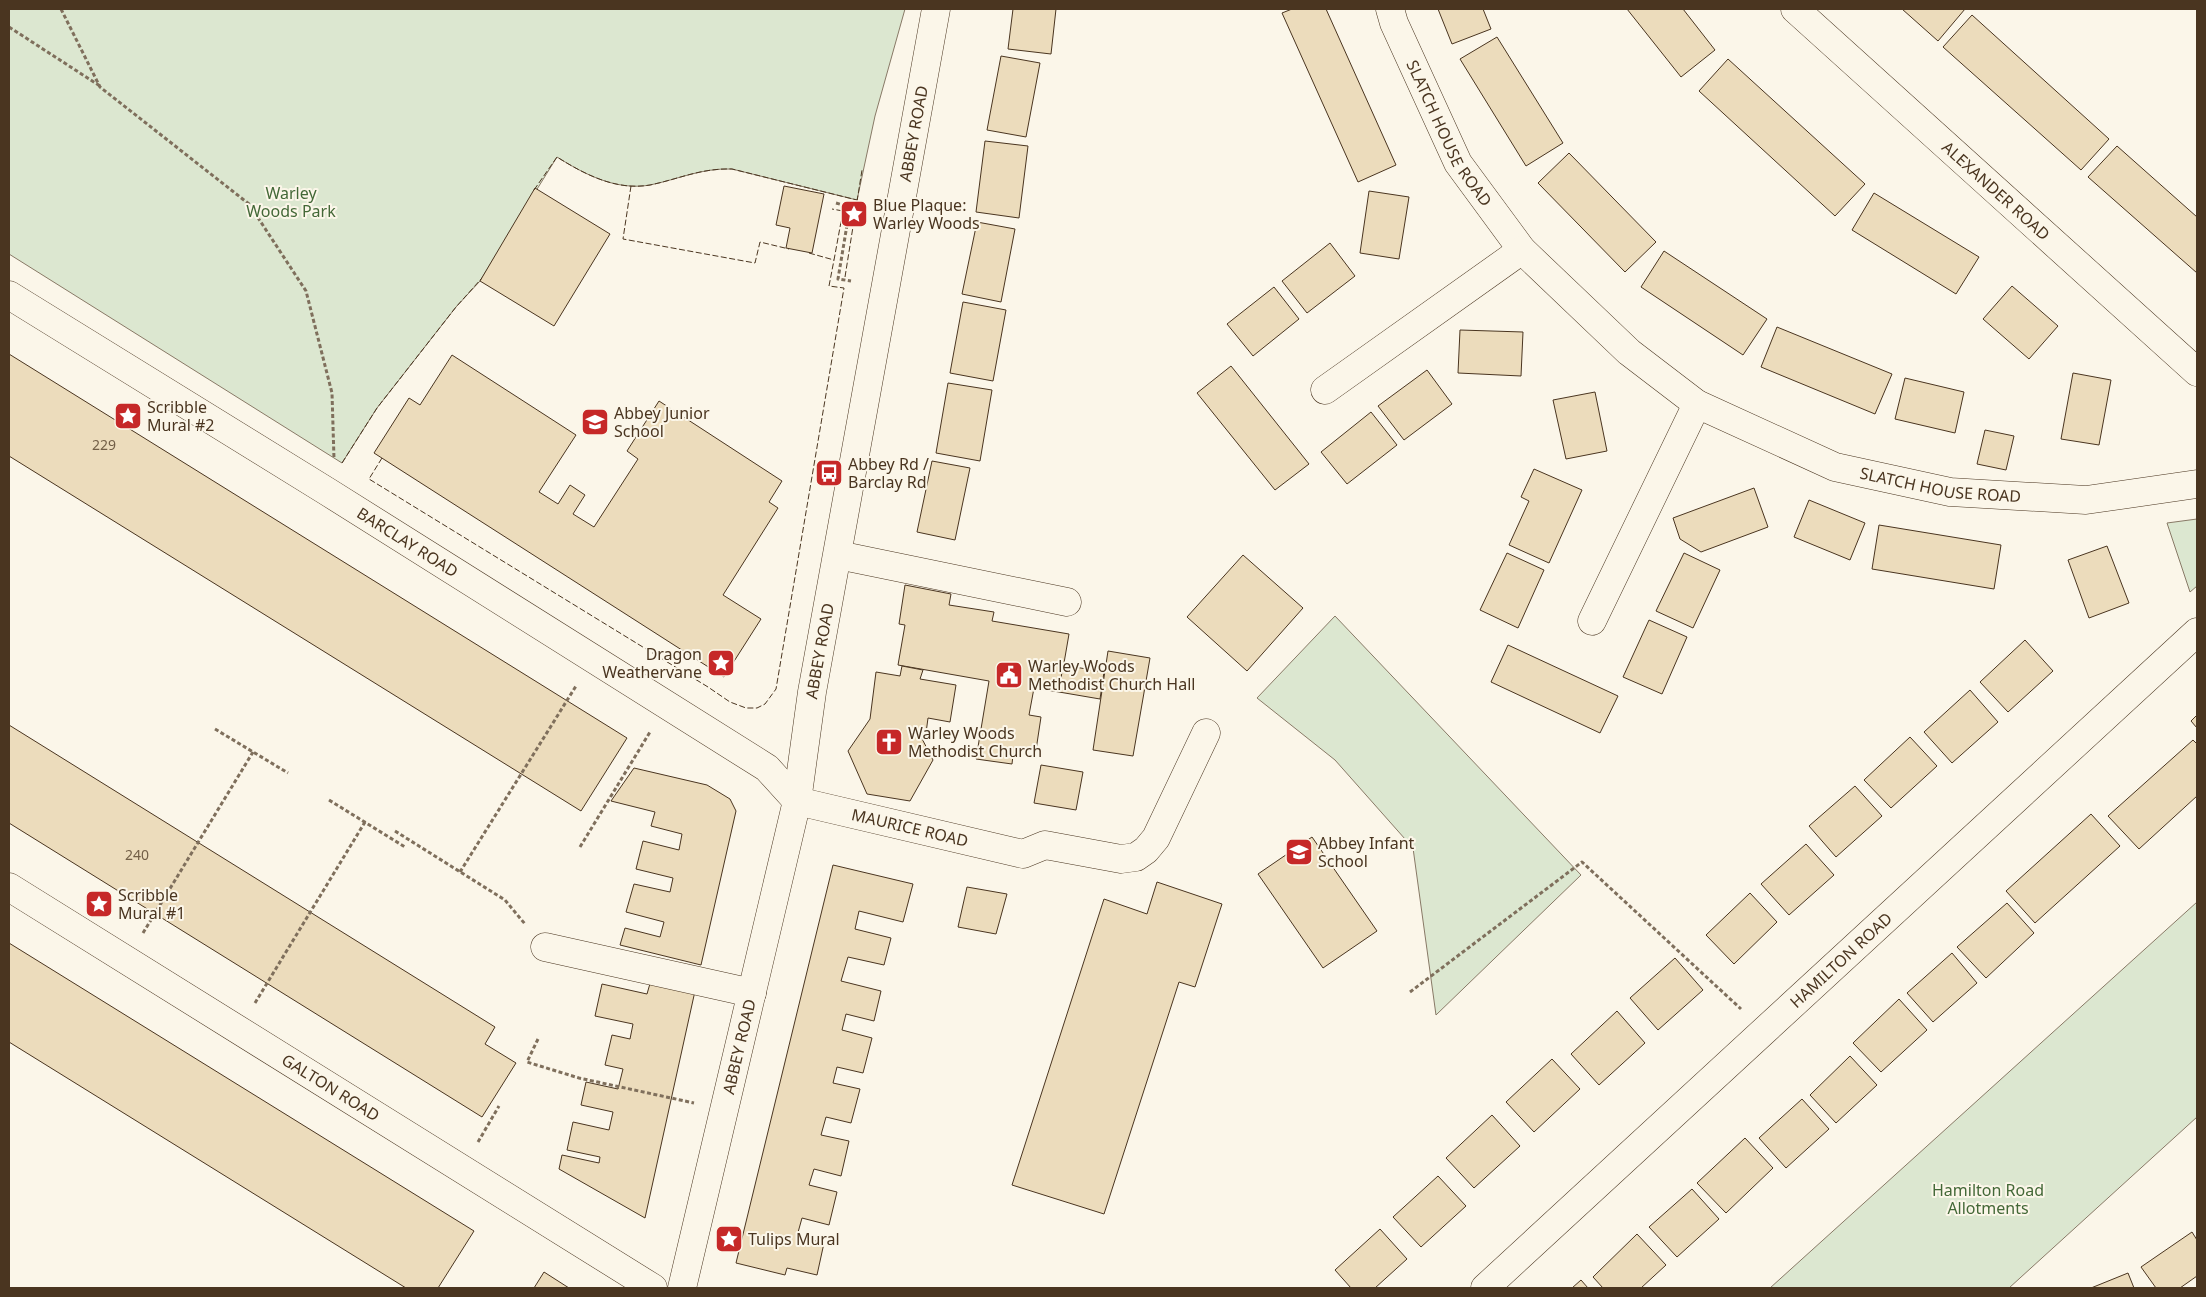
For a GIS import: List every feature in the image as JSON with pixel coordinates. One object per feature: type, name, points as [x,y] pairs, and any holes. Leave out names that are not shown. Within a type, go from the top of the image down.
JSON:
[{"type":"street","name":"ABBEY ROAD","points":[[682,1288],[797,801],[812,692],[936,9]]},
{"type":"street","name":"SLATCH HOUSE ROAD","points":[[1390,9],[1394,23],[1458,162],[1522,250],[1628,352],[1697,404],[1835,467],[1950,492],[2086,500],[2197,484]]},
{"type":"street","name":"ALEXANDER ROAD","points":[[1795,9],[2197,372]]},
{"type":"street","points":[[1325,390],[1522,250]]},
{"type":"street","name":"BARCLAY ROAD","points":[[9,295],[319,486],[766,768],[797,801]]},
{"type":"street","points":[[1592,622],[1697,404]]},
{"type":"street","points":[[838,555],[1067,602]]},
{"type":"street","name":"HAMILTON ROAD","points":[[1485,1288],[2197,632]]},
{"type":"street","name":"MAURICE ROAD","points":[[797,801],[1022,854],[1045,845],[1121,859],[1136,857],[1146,850],[1156,838],[1206,733]]},
{"type":"street","name":"GALTON ROAD","points":[[9,887],[653,1288]]},
{"type":"street","points":[[545,947],[752,993]]},
{"type":"path","points":[[61,9],[100,87]]},
{"type":"path","points":[[9,27],[100,87],[249,204],[306,291],[332,393],[334,468]]},
{"type":"path","points":[[836,203],[850,207],[838,279],[851,281]]},
{"type":"path","points":[[460,872],[579,682]]},
{"type":"path","points":[[580,847],[652,728]]},
{"type":"path","points":[[215,729],[288,774]]},
{"type":"path","points":[[140,938],[254,752]]},
{"type":"path","points":[[329,800],[405,847]]},
{"type":"path","points":[[252,1008],[365,822]]},
{"type":"path","points":[[395,831],[505,900],[525,924]]},
{"type":"path","points":[[1410,992],[1582,862],[1764,1030]]},
{"type":"path","points":[[538,1039],[527,1062],[579,1078],[695,1103]]},
{"type":"path","points":[[475,1148],[499,1106]]},
{"type":"green space","name":"Warley Woods Park","points":[[9,9],[905,9],[875,116],[857,200],[732,169],[710,170],[650,185],[625,186],[589,175],[557,157],[480,281],[456,307],[377,408],[342,463],[9,254]]},
{"type":"green space","points":[[2197,519],[2197,586],[2190,592],[2167,523]]},
{"type":"green space","points":[[1335,616],[1581,875],[1436,1015],[1413,848],[1335,760],[1257,698]]},
{"type":"green space","name":"Hamilton Road Allotments","points":[[2197,902],[2197,1117],[2009,1288],[1770,1288]]},
{"type":"building","points":[[1013,9],[1056,9],[1051,54],[1008,49]]},
{"type":"building","points":[[1292,9],[1326,9],[1396,165],[1358,182],[1282,13]]},
{"type":"building","points":[[1438,9],[1483,9],[1491,29],[1452,44]]},
{"type":"building","points":[[1627,9],[1683,9],[1715,50],[1681,77]]},
{"type":"building","points":[[1902,9],[1965,9],[1938,41]]},
{"type":"building","points":[[1972,15],[2109,139],[2081,170],[1943,47]]},
{"type":"building","points":[[1497,37],[1563,143],[1526,166],[1460,59]]},
{"type":"building","points":[[1001,56],[1040,63],[1026,137],[987,130]]},
{"type":"building","points":[[1728,59],[1865,184],[1835,216],[1699,91]]},
{"type":"building","points":[[985,141],[1028,146],[1019,218],[976,212]]},
{"type":"building","points":[[2117,146],[2197,217],[2197,273],[2088,177]]},
{"type":"building","points":[[1569,153],[1656,242],[1625,272],[1538,183]]},
{"type":"building","points":[[784,186],[824,194],[812,253],[786,248],[790,228],[776,225]]},
{"type":"building","points":[[535,188],[610,234],[554,326],[480,281]]},
{"type":"building","points":[[1369,191],[1409,197],[1399,259],[1360,253]]},
{"type":"building","points":[[1874,193],[1979,257],[1956,294],[1852,230]]},
{"type":"building","points":[[977,222],[1015,229],[1001,302],[962,294]]},
{"type":"building","points":[[1330,243],[1355,276],[1307,313],[1282,281]]},
{"type":"building","points":[[1664,251],[1767,319],[1743,355],[1641,287]]},
{"type":"building","points":[[2012,286],[2058,326],[2029,359],[1983,319]]},
{"type":"building","points":[[1274,287],[1299,319],[1253,356],[1227,324]]},
{"type":"building","points":[[963,302],[1006,310],[993,381],[950,373]]},
{"type":"building","points":[[1777,327],[1892,374],[1875,414],[1761,367]]},
{"type":"building","points":[[1460,330],[1523,332],[1521,376],[1458,373]]},
{"type":"building","points":[[9,354],[627,738],[581,811],[9,456]]},
{"type":"building","name":"Abbey Junior School","points":[[452,355],[576,435],[539,492],[558,504],[570,485],[585,495],[573,514],[594,527],[638,459],[627,451],[659,401],[782,481],[769,502],[778,508],[723,595],[761,619],[724,677],[374,453],[409,398],[420,405]]},
{"type":"building","points":[[1231,366],[1309,464],[1275,490],[1197,393]]},
{"type":"building","points":[[1427,370],[1452,404],[1404,440],[1378,406]]},
{"type":"building","points":[[2073,373],[2111,380],[2099,445],[2061,439]]},
{"type":"building","points":[[1905,378],[1964,392],[1955,433],[1895,419]]},
{"type":"building","points":[[948,383],[992,390],[980,461],[936,453]]},
{"type":"building","points":[[1595,392],[1607,451],[1566,459],[1553,400]]},
{"type":"building","points":[[1371,412],[1397,445],[1347,484],[1321,452]]},
{"type":"building","points":[[1985,430],[2014,436],[2006,470],[1977,464]]},
{"type":"building","points":[[932,461],[970,468],[955,540],[917,532]]},
{"type":"building","points":[[1534,469],[1582,490],[1549,563],[1509,545],[1529,501],[1521,497]]},
{"type":"building","points":[[1754,488],[1768,527],[1701,552],[1680,539],[1673,518]]},
{"type":"building","points":[[1809,500],[1865,523],[1850,560],[1794,537]]},
{"type":"building","points":[[1879,525],[2001,545],[1994,589],[1872,569]]},
{"type":"building","points":[[2107,546],[2129,603],[2089,618],[2068,560]]},
{"type":"building","points":[[1507,553],[1544,570],[1518,628],[1480,610]]},
{"type":"building","points":[[1684,553],[1720,570],[1693,628],[1656,611]]},
{"type":"building","points":[[1243,555],[1303,608],[1247,671],[1187,617]]},
{"type":"building","name":"Warley Woods Methodist Church Hall","points":[[905,585],[951,594],[949,605],[994,612],[992,621],[1069,634],[1059,692],[1034,688],[1029,715],[1041,717],[1036,750],[1019,749],[1013,755],[1012,764],[976,759],[989,681],[898,665],[905,625],[899,624]]},
{"type":"building","points":[[1649,620],[1687,637],[1662,694],[1623,677]]},
{"type":"building","points":[[2025,640],[2053,671],[2008,712],[1980,682]]},
{"type":"building","points":[[1508,645],[1618,696],[1600,733],[1491,682]]},
{"type":"building","points":[[1108,651],[1150,658],[1133,756],[1093,750]]},
{"type":"building","points":[[1063,665],[1104,672],[1100,699],[1059,692]]},
{"type":"building","name":"Warley Woods Methodist Church","points":[[902,666],[923,670],[920,679],[956,685],[950,722],[928,718],[926,733],[918,731],[933,760],[910,801],[867,794],[848,751],[870,719],[876,672],[900,676]]},
{"type":"building","points":[[1970,690],[1998,722],[1952,763],[1924,732]]},
{"type":"building","points":[[2197,715],[2197,728],[2191,721]]},
{"type":"building","points":[[9,725],[495,1027],[485,1044],[516,1063],[482,1117],[9,823]]},
{"type":"building","points":[[1910,737],[1937,766],[1891,808],[1864,780]]},
{"type":"building","points":[[2193,740],[2197,744],[2197,796],[2139,849],[2108,816]]},
{"type":"building","points":[[1041,765],[1083,772],[1076,810],[1034,803]]},
{"type":"building","points":[[634,768],[707,785],[730,799],[736,811],[701,965],[620,945],[625,928],[660,937],[664,922],[626,912],[634,884],[670,892],[673,878],[636,869],[643,841],[679,850],[682,834],[651,826],[655,812],[611,801]]},
{"type":"building","points":[[1855,786],[1882,816],[1836,857],[1809,826]]},
{"type":"building","points":[[2091,814],[2120,846],[2035,923],[2006,891]]},
{"type":"building","points":[[1312,837],[1377,931],[1323,968],[1258,874]]},
{"type":"building","points":[[1806,844],[1834,875],[1789,915],[1761,884]]},
{"type":"building","points":[[833,865],[913,884],[903,922],[859,911],[855,929],[891,938],[884,965],[848,957],[841,981],[881,991],[874,1021],[846,1014],[842,1030],[872,1038],[863,1073],[837,1067],[833,1083],[860,1089],[851,1123],[826,1117],[821,1135],[849,1141],[841,1176],[814,1169],[809,1185],[837,1192],[829,1225],[802,1218],[797,1236],[824,1243],[817,1275],[787,1268],[785,1275],[736,1263]]},
{"type":"building","points":[[1157,882],[1222,904],[1195,987],[1179,982],[1104,1214],[1012,1185],[1104,899],[1147,914]]},
{"type":"building","points":[[967,887],[1007,894],[996,934],[958,927]]},
{"type":"building","points":[[1750,893],[1777,922],[1734,964],[1706,935]]},
{"type":"building","points":[[2007,903],[2034,933],[1986,978],[1957,947]]},
{"type":"building","points":[[9,943],[474,1231],[438,1288],[406,1288],[9,1042]]},
{"type":"building","points":[[1952,953],[1977,983],[1933,1022],[1907,993]]},
{"type":"building","points":[[1675,958],[1703,990],[1658,1030],[1630,998]]},
{"type":"building","points":[[651,980],[695,991],[645,1218],[559,1169],[562,1155],[599,1163],[600,1157],[567,1150],[573,1122],[609,1130],[613,1112],[581,1105],[586,1082],[618,1089],[623,1069],[605,1065],[612,1035],[630,1039],[633,1024],[595,1016],[602,984],[647,994]]},
{"type":"building","points":[[1899,999],[1927,1030],[1881,1072],[1853,1043]]},
{"type":"building","points":[[1617,1011],[1645,1043],[1599,1085],[1571,1054]]},
{"type":"building","points":[[1850,1056],[1877,1085],[1836,1123],[1810,1095]]},
{"type":"building","points":[[1552,1059],[1580,1089],[1534,1132],[1506,1102]]},
{"type":"building","points":[[1802,1099],[1829,1129],[1786,1168],[1759,1138]]},
{"type":"building","points":[[1492,1115],[1520,1146],[1474,1188],[1446,1158]]},
{"type":"building","points":[[1745,1138],[1773,1168],[1726,1213],[1697,1183]]},
{"type":"building","points":[[1438,1176],[1466,1206],[1421,1247],[1393,1217]]},
{"type":"building","points":[[1692,1189],[1719,1219],[1677,1257],[1649,1227]]},
{"type":"building","points":[[1380,1229],[1407,1259],[1375,1288],[1351,1288],[1335,1270]]},
{"type":"building","points":[[2192,1232],[2197,1240],[2197,1276],[2180,1288],[2156,1288],[2141,1267]]},
{"type":"building","points":[[1637,1234],[1666,1265],[1641,1288],[1603,1288],[1593,1277]]},
{"type":"building","points":[[544,1272],[569,1288],[534,1288]]},
{"type":"building","points":[[2128,1273],[2134,1288],[2091,1288]]},
{"type":"building","points":[[1581,1280],[1588,1288],[1572,1288]]},
{"type":"fence","points":[[534,190],[557,157],[589,175],[625,186],[650,185],[710,170],[732,169],[857,200]]},
{"type":"fence","points":[[845,277],[862,170]]},
{"type":"fence","points":[[631,186],[623,239],[755,263],[760,242],[789,249]]},
{"type":"fence","points":[[809,253],[834,260],[843,211],[832,209]]},
{"type":"fence","points":[[382,458],[369,479],[730,702],[746,708],[757,708],[765,704],[776,689],[844,288],[829,286],[834,260]]},
{"type":"fence","points":[[342,463],[377,408],[456,307],[482,278]]},
{"type":"place","name":"Blue Plaque: Warley Woods","points":[[854,214]]},
{"type":"place","name":"Scribble Mural #2","points":[[128,416]]},
{"type":"place","name":"Abbey Junior School","points":[[595,422]]},
{"type":"place","name":"Abbey Rd / Barclay Rd","points":[[829,473]]},
{"type":"place","name":"Dragon Weathervane","points":[[721,663]]},
{"type":"place","name":"Warley Woods Methodist Church Hall","points":[[1009,675]]},
{"type":"place","name":"Warley Woods Methodist Church","points":[[889,742]]},
{"type":"place","name":"Abbey Infant School","points":[[1299,852]]},
{"type":"place","name":"Scribble Mural #1","points":[[99,904]]},
{"type":"place","name":"Tulips Mural","points":[[729,1239]]}]
